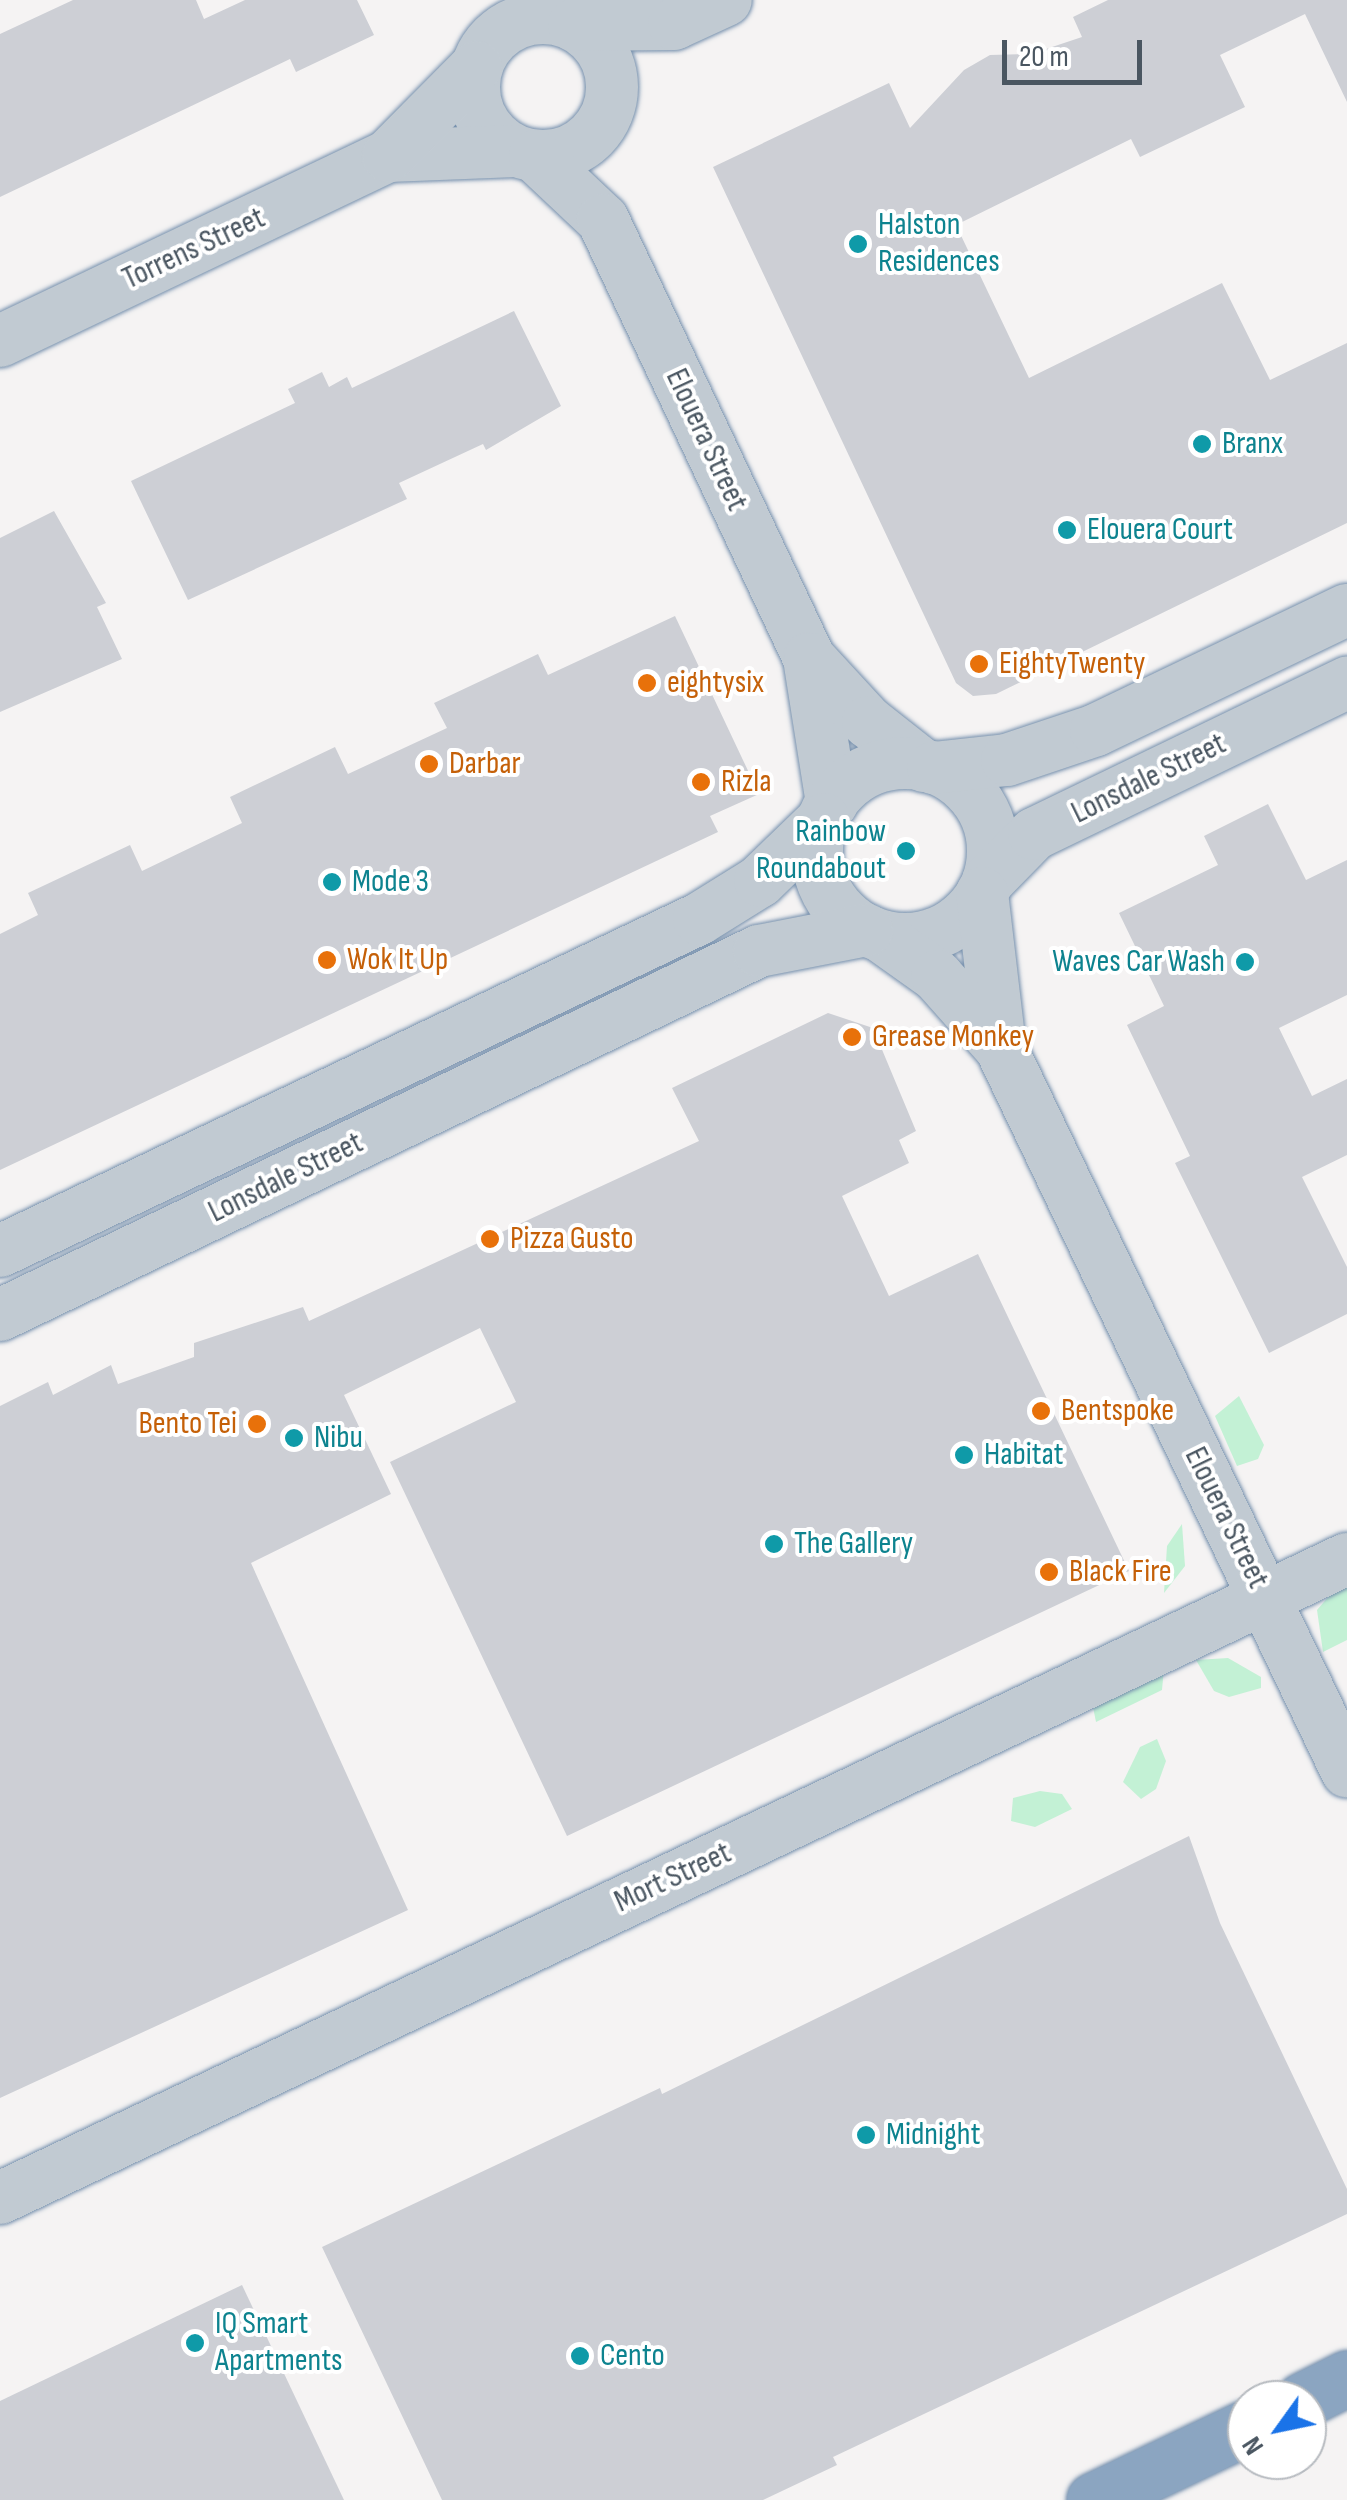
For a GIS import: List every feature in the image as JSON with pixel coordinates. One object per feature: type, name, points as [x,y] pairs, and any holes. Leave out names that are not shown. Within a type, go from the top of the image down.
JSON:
[{"type":"highway","points":[[1094,2500],[1227,2437]]},
{"type":"street","points":[[476,0],[480,115],[526,154],[571,151],[604,118],[674,24],[726,0]]},
{"type":"street","points":[[478,64],[505,29],[552,14],[674,24]]},
{"type":"street","points":[[552,14],[606,59],[604,118]]},
{"type":"street","name":"Torrens Street","points":[[0,341],[388,156],[478,64]]},
{"type":"street","name":"Elouera Street","points":[[604,118],[604,220]]},
{"type":"street","name":"Torrens Street","points":[[388,156],[526,154]]},
{"type":"street","name":"Elouera Street","points":[[526,154],[604,220],[809,658],[868,722],[929,767]]},
{"type":"street","name":"Lonsdale Street","points":[[929,767],[1041,751],[1347,610]]},
{"type":"street","name":"Lonsdale Street","points":[[985,887],[1034,834],[1335,688],[1294,635]]},
{"type":"street","name":"Elouera Street","points":[[809,658],[828,811]]},
{"type":"street","points":[[929,767],[956,780],[985,815],[993,844],[985,887],[942,931],[874,933],[842,912],[820,872],[828,811],[870,770],[929,767]]},
{"type":"street","name":"Lonsdale Street","points":[[0,1251],[736,900],[828,811]]},
{"type":"street","name":"Elouera Street","points":[[985,887],[1000,1048]]},
{"type":"street","name":"Elouera Street","points":[[874,933],[937,976],[1000,1048],[1347,1771]]},
{"type":"street","name":"Lonsdale Street","points":[[0,1315],[759,951],[874,933]]},
{"type":"street","points":[[460,1032],[485,1082]]},
{"type":"street","points":[[62,1221],[87,1273]]},
{"type":"street","name":"Mort Street","points":[[0,2198],[1347,1559]]},
{"type":"green space","points":[[1239,1396],[1264,1445],[1258,1459],[1237,1466],[1215,1416]]},
{"type":"green space","points":[[1182,1524],[1185,1566],[1164,1593],[1167,1546]]},
{"type":"green space","points":[[1347,1575],[1347,1640],[1323,1652],[1317,1610]]},
{"type":"green space","points":[[1228,1658],[1261,1677],[1261,1688],[1229,1697],[1214,1691],[1196,1660]]},
{"type":"green space","points":[[1164,1668],[1162,1690],[1096,1722],[1093,1707]]},
{"type":"green space","points":[[1157,1739],[1166,1761],[1156,1789],[1141,1799],[1123,1782],[1140,1747]]},
{"type":"green space","points":[[1040,1791],[1062,1794],[1072,1809],[1035,1827],[1011,1821],[1013,1798]]},
{"type":"building","points":[[73,0],[196,0],[204,19],[245,0],[357,0],[374,35],[296,72],[290,59],[0,197],[0,34]]},
{"type":"building","points":[[1108,0],[1347,0],[1347,102],[1305,14],[1220,55],[1245,107],[1140,157],[1131,139],[956,225],[1029,378],[1222,283],[1270,380],[1347,343],[1347,523],[996,694],[973,696],[956,683],[713,167],[889,83],[910,128],[964,70],[990,55],[1031,54],[1082,37],[1073,17]]},
{"type":"building","points":[[514,311],[561,406],[486,450],[483,444],[399,483],[407,499],[188,600],[131,481],[295,403],[288,389],[322,372],[329,387],[347,377],[352,388]]},
{"type":"building","points":[[54,511],[106,603],[97,607],[122,659],[0,712],[0,538]]},
{"type":"building","name":"Mode 3","points":[[675,616],[759,794],[710,816],[718,832],[0,1170],[0,934],[38,915],[28,893],[130,845],[142,871],[242,823],[230,797],[335,747],[348,774],[447,728],[434,703],[538,654],[548,675]]},
{"type":"building","points":[[1268,804],[1306,880],[1347,860],[1347,995],[1279,1028],[1312,1096],[1347,1079],[1347,1155],[1302,1177],[1347,1267],[1347,1314],[1269,1353],[1175,1163],[1190,1156],[1127,1025],[1164,1006],[1119,913],[1218,865],[1204,836]]},
{"type":"building","points":[[828,1013],[873,1028],[916,1131],[899,1140],[909,1163],[842,1196],[889,1296],[978,1254],[1129,1571],[567,1836],[390,1462],[516,1402],[480,1328],[344,1395],[391,1494],[251,1563],[408,1910],[0,2098],[0,1406],[48,1382],[53,1395],[111,1365],[118,1384],[194,1357],[194,1343],[303,1307],[309,1321],[699,1141],[672,1088]]},
{"type":"building","points":[[1189,1836],[1220,1923],[1347,2189],[1347,2214],[833,2457],[837,2465],[763,2500],[442,2500],[322,2247],[660,2088],[662,2094]]},
{"type":"building","name":"IQ Smart Apartments","points":[[242,2285],[344,2500],[0,2500],[0,2401]]},
{"type":"place","name":"Halston Residences","points":[[858,244]]},
{"type":"place","name":"Branx","points":[[1202,444]]},
{"type":"place","name":"Elouera Court","points":[[1067,530]]},
{"type":"place","name":"EightyTwenty","points":[[979,664]]},
{"type":"place","name":"eightysix","points":[[647,683]]},
{"type":"place","name":"Darbar","points":[[429,764]]},
{"type":"place","name":"Rizla","points":[[701,782]]},
{"type":"place","name":"Rainbow Roundabout","points":[[906,851]]},
{"type":"place","name":"Mode 3","points":[[332,882]]},
{"type":"place","name":"Wok It Up","points":[[327,960]]},
{"type":"place","name":"Waves Car Wash","points":[[1245,962]]},
{"type":"place","name":"Grease Monkey","points":[[852,1037]]},
{"type":"place","name":"Pizza Gusto","points":[[490,1239]]},
{"type":"place","name":"Bentspoke","points":[[1041,1411]]},
{"type":"place","name":"Bento Tei","points":[[257,1424]]},
{"type":"place","name":"Nibu","points":[[294,1438]]},
{"type":"place","name":"Habitat","points":[[964,1455]]},
{"type":"place","name":"The Gallery","points":[[774,1544]]},
{"type":"place","name":"Black Fire","points":[[1049,1572]]},
{"type":"place","name":"Midnight","points":[[866,2135]]},
{"type":"place","name":"IQ Smart Apartments","points":[[195,2343]]},
{"type":"place","name":"Cento","points":[[580,2356]]}]
